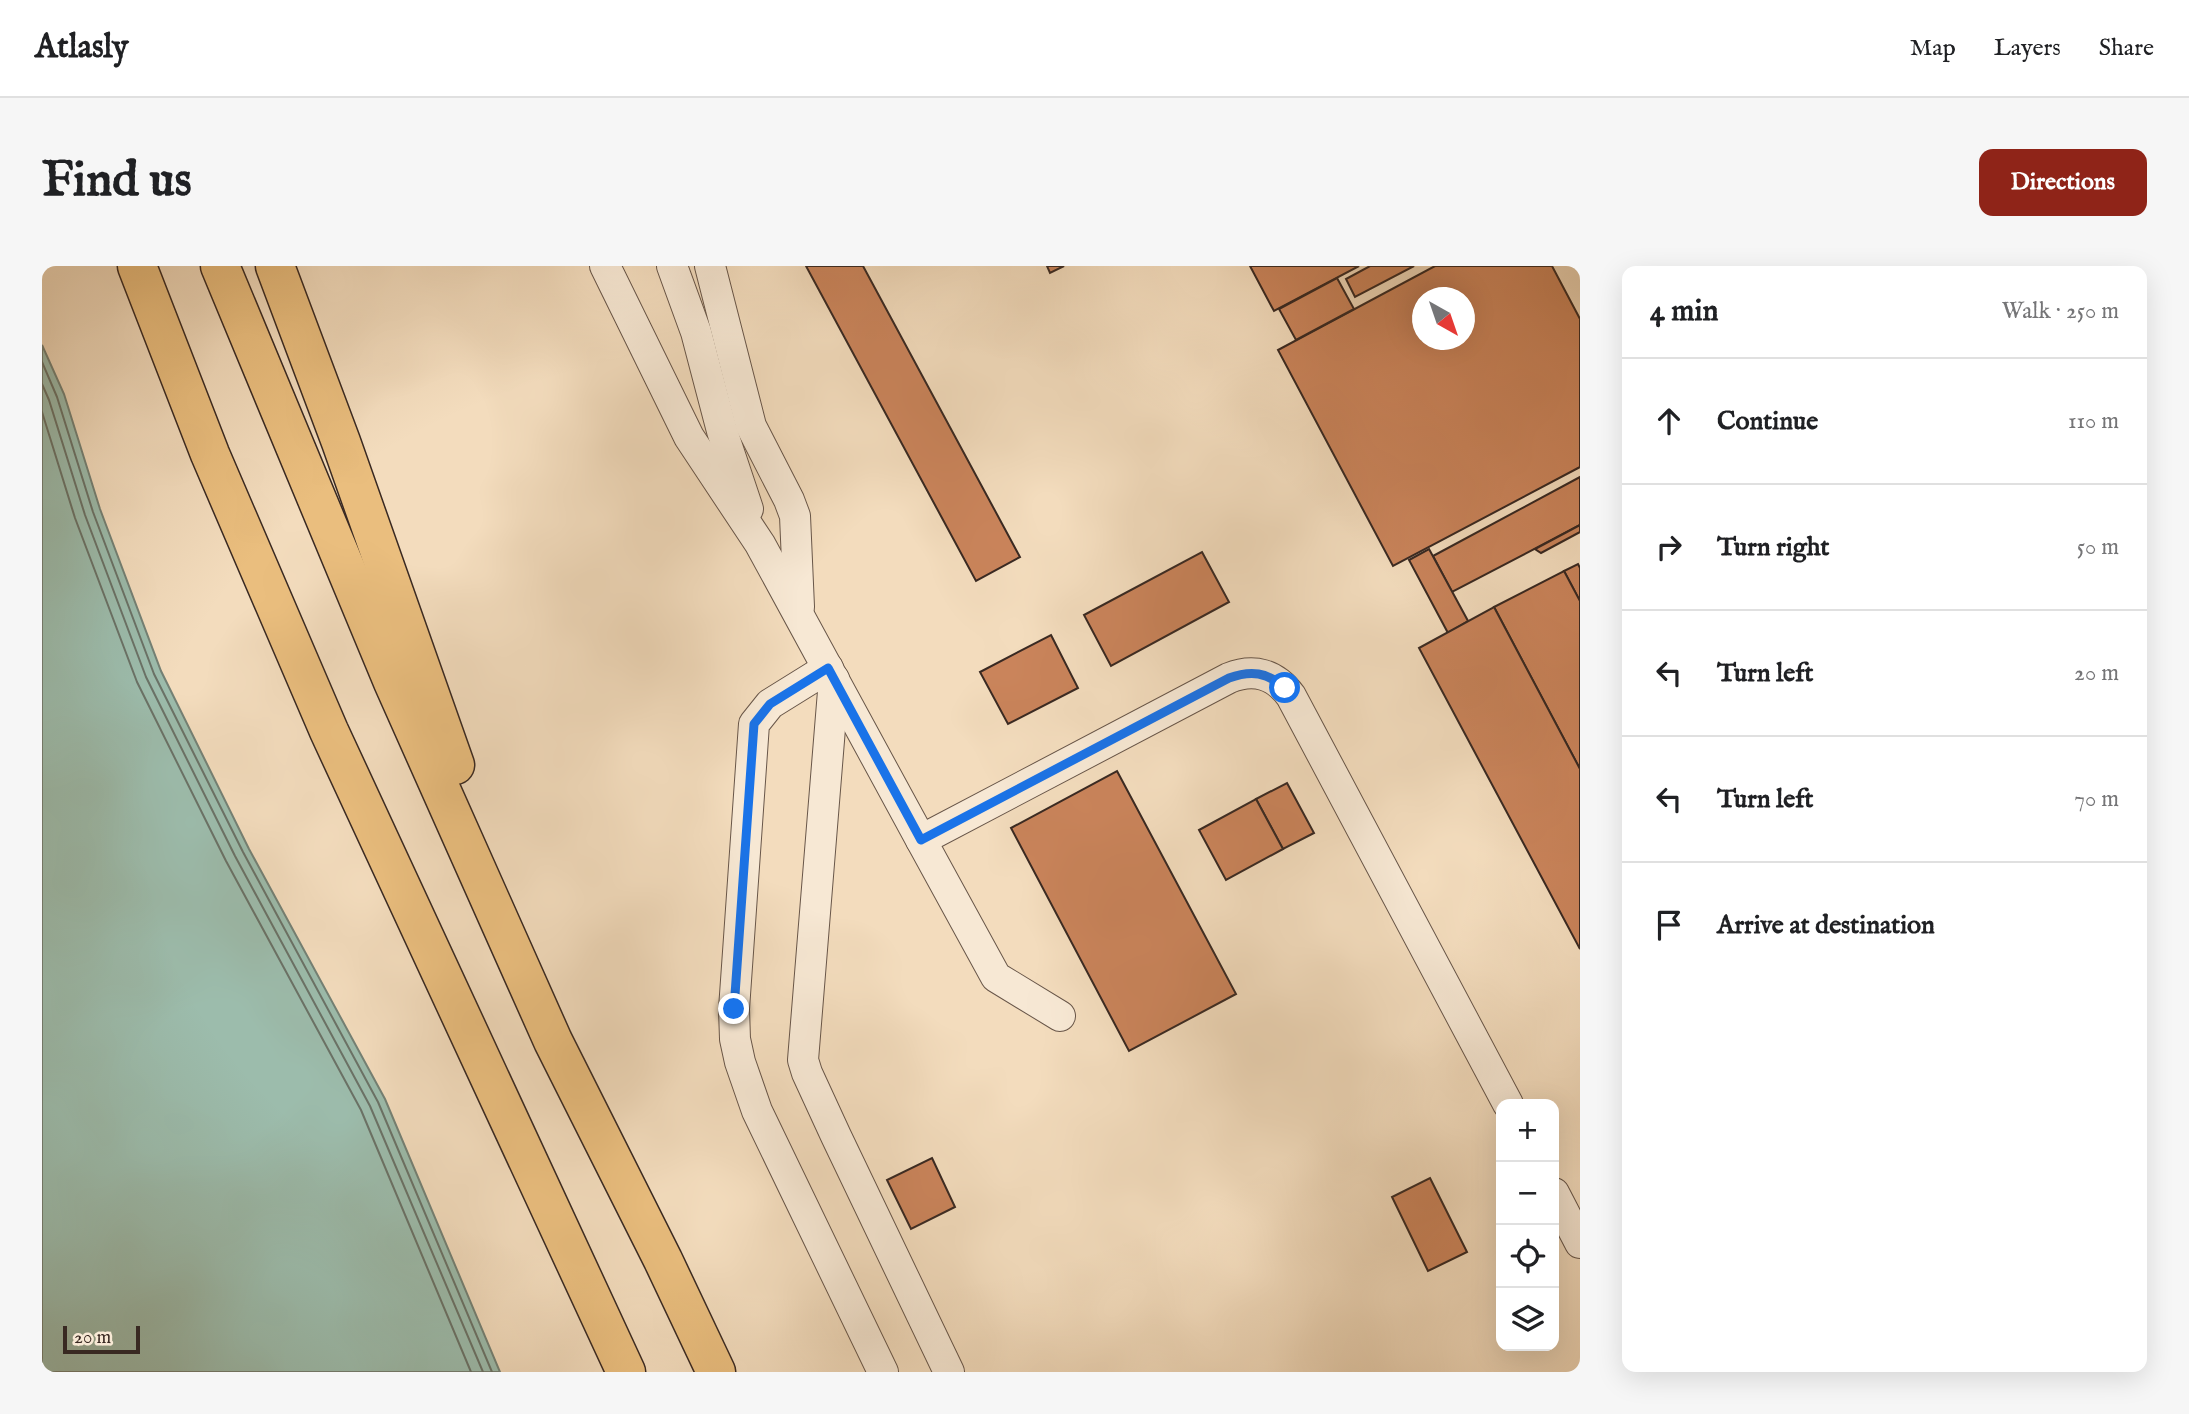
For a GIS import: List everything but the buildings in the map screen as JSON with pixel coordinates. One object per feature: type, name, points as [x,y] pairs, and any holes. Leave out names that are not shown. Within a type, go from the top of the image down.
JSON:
[{"type":"highway","points":[[126,266],[191,422],[210,454]]},
{"type":"highway","points":[[137,266],[210,454],[328,731],[626,1372]]},
{"type":"highway","points":[[220,266],[393,682],[552,1041],[663,1260],[716,1372]]},
{"type":"highway","points":[[275,266],[341,442],[552,1041]]},
{"type":"lane","points":[[605,266],[689,437],[760,544],[996,977],[1060,1016]]},
{"type":"lane","points":[[672,266],[692,320],[722,431],[760,544]]},
{"type":"lane","points":[[710,266],[751,426],[795,516],[799,615]]},
{"type":"lane","points":[[921,840],[1229,678],[1242,673],[1266,675],[1278,681],[1291,696],[1504,1099]]},
{"type":"lane","points":[[831,674],[770,704],[754,724],[736,980],[735,1039],[748,1090],[757,1111],[883,1372]]},
{"type":"lane","points":[[831,674],[803,1059],[836,1136],[949,1372]]},
{"type":"lane","points":[[1559,1203],[1580,1243]]},
{"type":"water","points":[[42,345],[64,394],[100,509],[161,671],[249,849],[385,1099],[500,1372],[42,1372]]},
{"type":"route","points":[[734,1009],[754,724],[770,704],[828,668],[921,840],[1229,678],[1255,672],[1278,681],[1285,688]]}]
